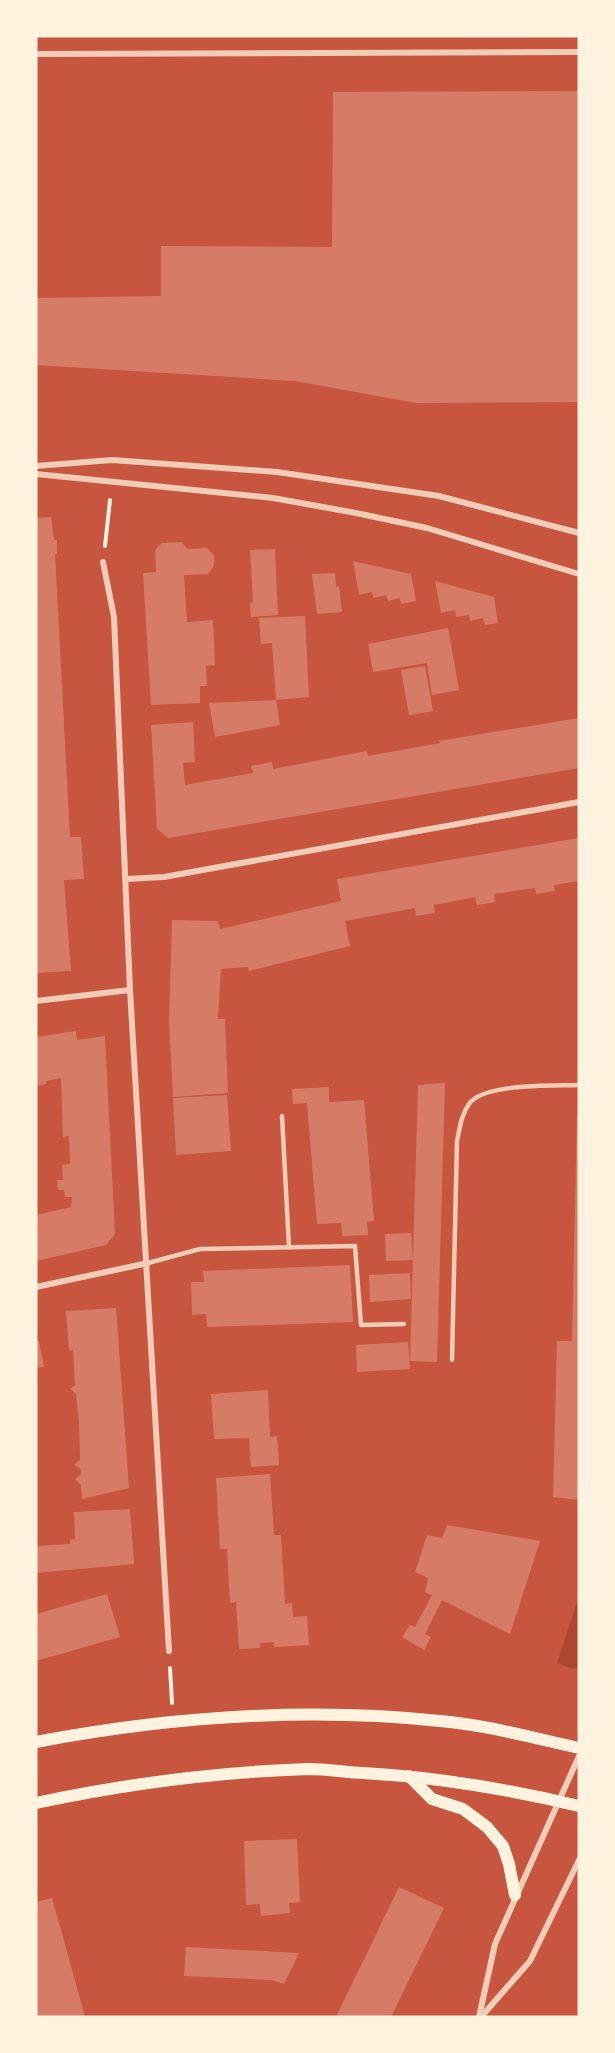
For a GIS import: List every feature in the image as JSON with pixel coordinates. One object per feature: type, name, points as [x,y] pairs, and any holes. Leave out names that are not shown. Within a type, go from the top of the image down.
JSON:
[{"type":"main road","points":[[36,1742],[172,1721],[280,1716],[375,1716],[442,1721],[579,1748]]},
{"type":"main road","points":[[36,1803],[158,1782],[310,1769],[409,1776],[496,1789],[579,1806]]},
{"type":"main road","points":[[409,1776],[432,1799],[463,1809],[487,1827],[503,1846],[515,1896]]},
{"type":"street","points":[[36,54],[579,52]]},
{"type":"street","points":[[36,466],[112,460],[277,472],[439,496],[579,533]]},
{"type":"street","points":[[36,474],[273,498],[356,513],[427,528],[579,574]]},
{"type":"street","points":[[103,562],[114,617],[130,990],[148,1263],[169,1651]]},
{"type":"street","points":[[126,879],[175,874],[579,802]]},
{"type":"street","points":[[36,1001],[130,990]]},
{"type":"street","points":[[36,1287],[148,1263]]},
{"type":"street","points":[[480,2017],[495,1944],[579,1756]]},
{"type":"street","points":[[480,2017],[530,1961],[579,1860]]},
{"type":"lane","points":[[452,1360],[457,1141],[463,1114],[470,1102],[483,1094],[502,1090],[579,1085]]},
{"type":"lane","points":[[282,1116],[289,1247]]},
{"type":"lane","points":[[148,1263],[200,1250],[355,1246],[361,1326],[404,1324]]},
{"type":"path","points":[[103,562],[112,481]]},
{"type":"path","points":[[169,1651],[172,1721]]},
{"type":"shaded area","points":[[579,1596],[579,1668],[572,1669],[557,1663]]},
{"type":"building","points":[[579,91],[579,402],[416,403],[295,381],[36,365],[36,298],[161,296],[161,246],[332,247],[333,92]]},
{"type":"building","points":[[51,517],[54,540],[57,540],[57,554],[55,554],[70,837],[81,837],[84,879],[64,880],[71,971],[36,973],[36,518]]},
{"type":"building","points":[[181,542],[188,549],[207,548],[214,555],[214,566],[208,574],[184,575],[187,622],[213,620],[215,665],[206,666],[207,686],[200,686],[200,703],[151,705],[143,573],[156,572],[155,550],[162,543]]},
{"type":"building","points":[[275,549],[278,615],[251,617],[250,603],[253,602],[250,550]]},
{"type":"building","points":[[353,561],[411,574],[416,601],[401,604],[400,598],[388,601],[386,595],[373,598],[372,592],[359,595]]},
{"type":"building","points":[[335,573],[342,612],[317,614],[312,574]]},
{"type":"building","points":[[435,581],[494,597],[498,623],[485,625],[483,618],[470,621],[469,615],[456,617],[455,610],[441,613]]},
{"type":"building","points":[[305,616],[309,697],[276,700],[272,643],[261,644],[259,618]]},
{"type":"building","points":[[448,628],[459,690],[432,695],[427,663],[373,672],[368,644]]},
{"type":"building","points":[[425,666],[433,711],[409,715],[401,670]]},
{"type":"building","points":[[276,700],[280,725],[215,737],[209,703]]},
{"type":"building","points":[[579,718],[579,768],[168,838],[157,829],[151,725],[193,722],[195,762],[183,763],[185,785],[253,773],[251,766],[272,762],[273,769],[367,751],[368,756],[440,743],[439,741]]},
{"type":"building","points":[[579,838],[579,881],[554,885],[555,891],[536,894],[535,888],[494,894],[495,902],[477,905],[475,897],[434,905],[435,913],[416,916],[415,908],[345,921],[350,946],[249,971],[248,967],[221,969],[218,1019],[225,1019],[228,1093],[173,1097],[169,1022],[172,920],[218,921],[220,929],[341,901],[337,879]]},
{"type":"building","points":[[76,1031],[77,1040],[105,1036],[115,1234],[106,1245],[36,1261],[36,1215],[71,1207],[72,1197],[65,1197],[64,1190],[58,1190],[57,1180],[63,1180],[62,1165],[70,1164],[69,1136],[63,1137],[61,1078],[36,1086],[36,1037]]},
{"type":"building","points":[[445,1083],[437,1362],[410,1361],[418,1085]]},
{"type":"building","points":[[329,1087],[329,1102],[364,1100],[374,1221],[367,1222],[368,1235],[342,1236],[341,1223],[317,1224],[307,1103],[293,1104],[292,1089]]},
{"type":"building","points":[[227,1095],[231,1151],[176,1155],[173,1098]]},
{"type":"building","points":[[577,1114],[579,1114],[579,1500],[553,1497],[557,1341],[572,1341]]},
{"type":"building","points":[[411,1233],[413,1260],[386,1261],[385,1234]]},
{"type":"building","points":[[350,1265],[353,1322],[207,1327],[206,1314],[192,1315],[191,1282],[204,1282],[203,1271]]},
{"type":"building","points":[[410,1273],[411,1299],[370,1302],[369,1275]]},
{"type":"building","points":[[116,1308],[129,1488],[82,1499],[81,1485],[75,1479],[81,1474],[81,1469],[74,1465],[80,1460],[79,1422],[76,1394],[70,1389],[75,1385],[73,1350],[69,1351],[66,1311]]},
{"type":"building","points":[[39,1341],[44,1367],[36,1368],[36,1342]]},
{"type":"building","points":[[408,1342],[410,1369],[357,1372],[356,1345]]},
{"type":"building","points":[[268,1390],[270,1437],[277,1436],[279,1465],[251,1467],[249,1438],[214,1439],[211,1394]]},
{"type":"building","points":[[270,1474],[274,1535],[281,1535],[285,1604],[292,1603],[293,1617],[307,1616],[309,1645],[274,1647],[274,1642],[260,1643],[260,1648],[239,1649],[236,1602],[230,1603],[227,1549],[220,1549],[216,1478]]},
{"type":"building","points":[[130,1509],[134,1564],[36,1573],[36,1546],[70,1544],[70,1540],[75,1539],[74,1512]]},
{"type":"building","points":[[447,1525],[540,1541],[510,1634],[442,1600],[425,1634],[431,1637],[424,1650],[402,1637],[410,1625],[415,1627],[432,1595],[425,1592],[428,1578],[415,1572],[427,1535],[442,1538]]},
{"type":"building","points":[[107,1594],[120,1637],[36,1661],[36,1614]]},
{"type":"building","points":[[297,1839],[300,1902],[289,1903],[290,1913],[261,1916],[260,1904],[246,1905],[244,1841]]},
{"type":"building","points":[[399,1887],[444,1908],[391,2017],[336,2017]]},
{"type":"building","points":[[52,1898],[85,2017],[36,2017],[36,1902]]},
{"type":"building","points":[[186,1947],[299,1953],[284,1984],[272,1980],[184,1976]]}]
